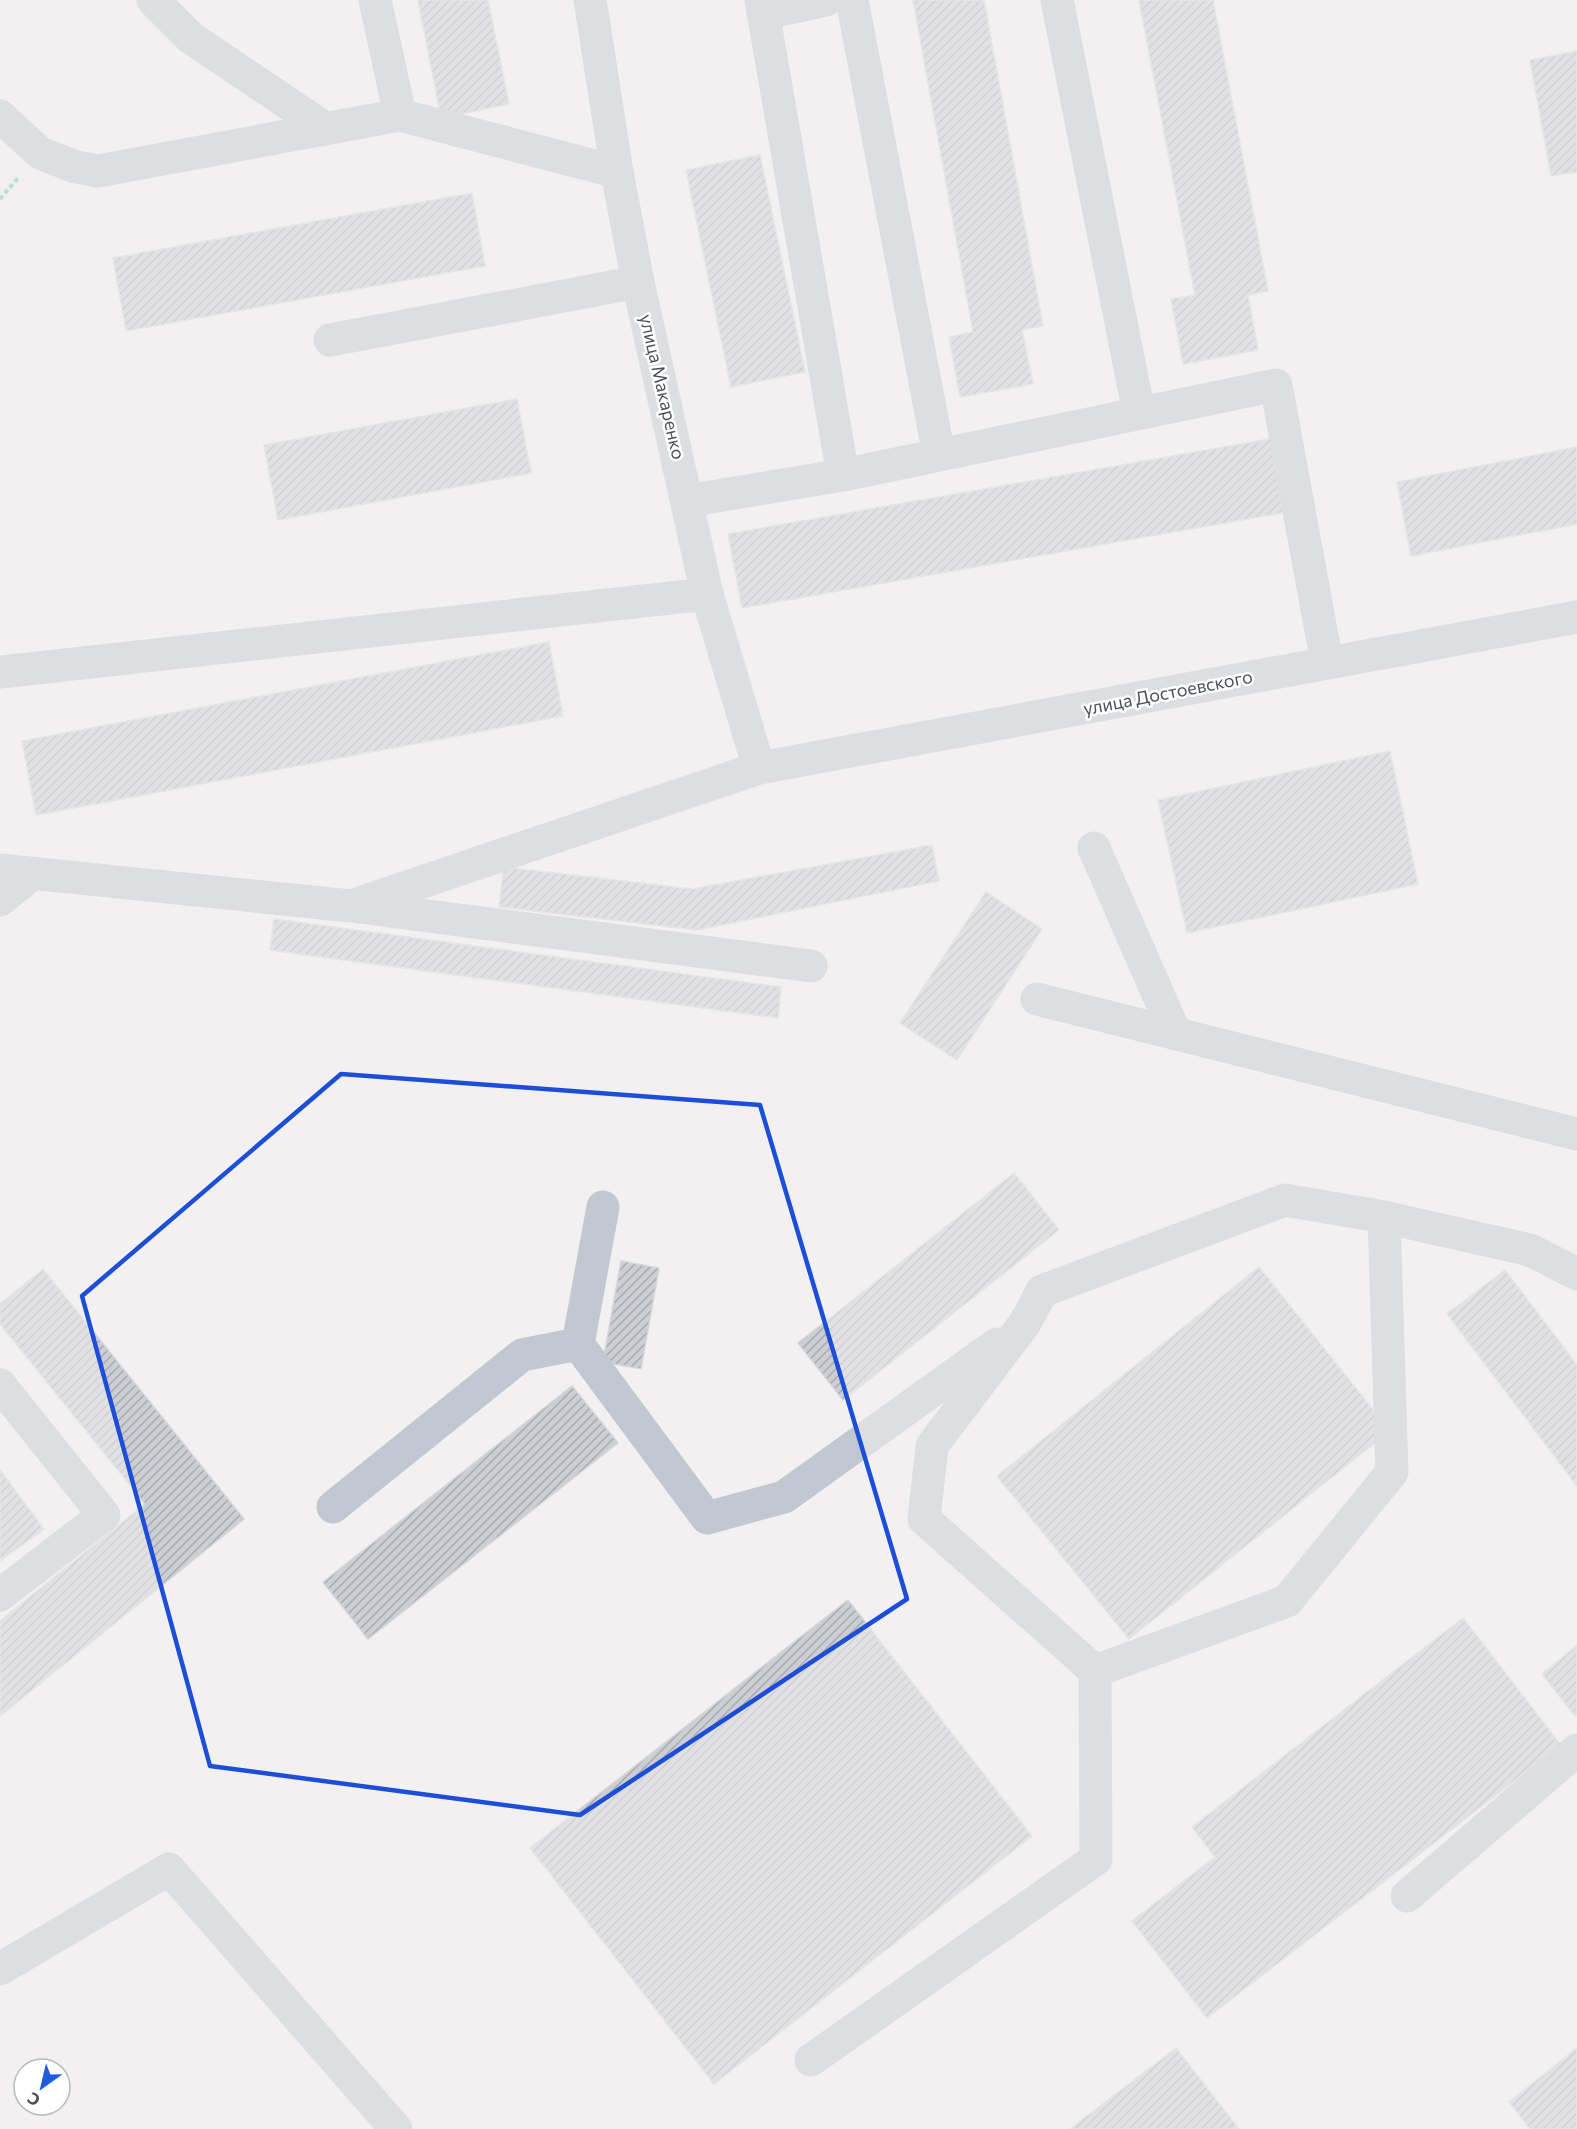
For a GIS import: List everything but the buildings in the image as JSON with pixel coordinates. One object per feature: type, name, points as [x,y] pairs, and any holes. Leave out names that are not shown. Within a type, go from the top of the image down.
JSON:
[{"type":"street","points":[[153,0],[191,39],[326,129]]},
{"type":"street","points":[[375,0],[400,115]]},
{"type":"street","name":"улица Макаренко","points":[[590,0],[618,172],[639,282],[707,594],[759,768]]},
{"type":"street","points":[[826,0],[762,7],[843,475]]},
{"type":"street","points":[[852,0],[939,455]]},
{"type":"street","points":[[1057,0],[1139,413]]},
{"type":"street","points":[[0,116],[40,153],[76,167],[98,171],[400,115],[618,172]]},
{"type":"street","points":[[330,340],[639,282]]},
{"type":"street","points":[[687,501],[843,475],[1276,385],[1327,663]]},
{"type":"street","points":[[0,672],[707,594]]},
{"type":"street","name":"улица Достоевского","points":[[351,906],[759,768],[1577,617]]},
{"type":"street","points":[[1094,848],[1174,1033]]},
{"type":"street","points":[[7,872],[351,906],[811,966]]},
{"type":"street","points":[[1037,999],[1577,1134]]},
{"type":"street","points":[[811,2061],[1096,1859],[1095,1671],[924,1519],[933,1446],[1025,1323],[1042,1291],[1285,1200],[1384,1217],[1530,1251],[1577,1274]]},
{"type":"street","points":[[603,1207],[578,1344],[707,1518],[784,1497],[1025,1323]]},
{"type":"street","points":[[1095,1671],[1287,1601],[1392,1472],[1384,1217]]},
{"type":"street","points":[[333,1507],[522,1355],[578,1344]]},
{"type":"street","points":[[0,1385],[104,1515],[0,1595]]},
{"type":"street","points":[[1407,1896],[1577,1750]]},
{"type":"street","points":[[0,1969],[169,1869],[396,2129]]},
{"type":"highlighted area","points":[[341,1074],[760,1105],[907,1599],[580,1815],[210,1766],[82,1296]]}]
